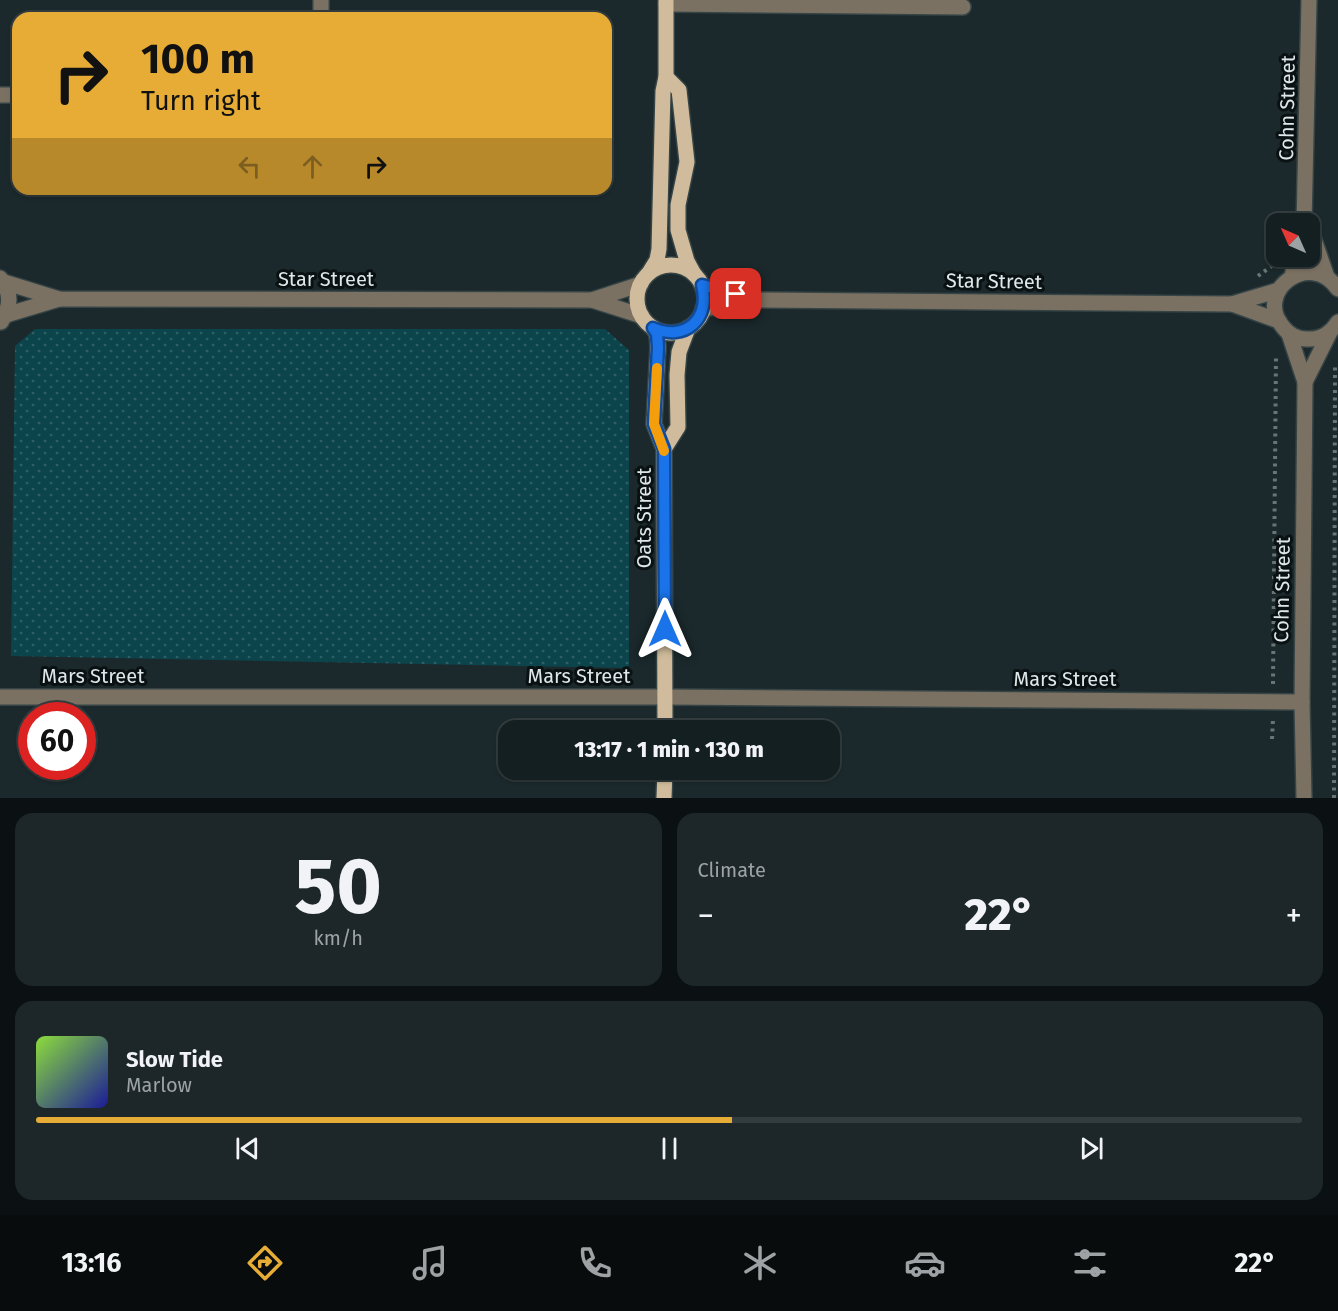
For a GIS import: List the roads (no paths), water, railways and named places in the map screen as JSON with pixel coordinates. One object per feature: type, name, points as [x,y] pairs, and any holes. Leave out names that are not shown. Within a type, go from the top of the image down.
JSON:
[{"type":"main road","points":[[666,2],[666,77],[663,91],[659,249],[657,260],[637,295],[642,316],[653,328],[670,333],[688,328],[700,317],[705,301],[699,280],[687,261],[678,230],[678,205],[687,162],[680,90],[666,77]]},
{"type":"main road","points":[[645,279],[667,265],[677,266],[699,280]]},
{"type":"main road","name":"Oats Street","points":[[653,328],[657,334],[658,347],[654,424],[664,449],[665,720]]},
{"type":"main road","name":"Oats Street","points":[[664,449],[678,427],[677,375],[680,352],[688,328]]},
{"type":"main road","points":[[664,798],[665,780]]},
{"type":"street","name":"Cohn Street","points":[[1307,213],[1309,0]]},
{"type":"street","points":[[666,2],[963,7]]},
{"type":"street","name":"Cohn Street","points":[[1320,253],[1333,283]]},
{"type":"street","points":[[1292,277],[1294,267]]},
{"type":"street","points":[[1279,321],[1275,305],[1279,290],[1292,277],[1310,272],[1333,283]]},
{"type":"street","name":"Star Street","points":[[592,300],[645,279]]},
{"type":"street","points":[[2,280],[9,298],[3,319]]},
{"type":"street","name":"Star Street","points":[[2,280],[59,299],[592,300],[642,316]]},
{"type":"street","name":"Star Street","points":[[699,280],[757,300]]},
{"type":"street","name":"Star Street","points":[[703,309],[757,300],[1232,304],[1279,290]]},
{"type":"street","name":"Star Street","points":[[3,319],[59,299]]},
{"type":"street","name":"Star Street","points":[[1232,304],[1279,321]]},
{"type":"street","name":"Cohn Street","points":[[1279,321],[1289,334],[1305,382],[1302,702],[1304,798]]},
{"type":"street","name":"Cohn Street","points":[[1305,382],[1334,327]]},
{"type":"street","points":[[1289,334],[1310,339],[1320,337],[1334,327]]},
{"type":"street","name":"Mars Street","points":[[0,697],[665,697],[1302,702]]}]
